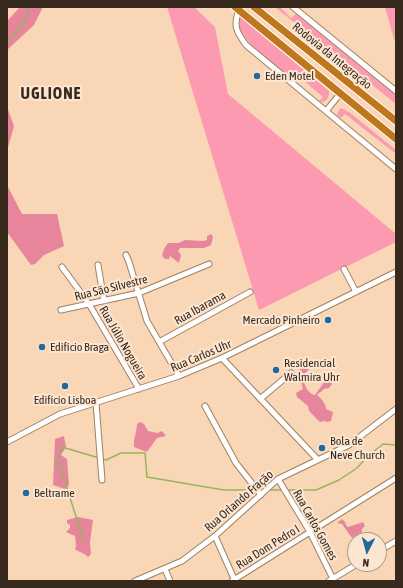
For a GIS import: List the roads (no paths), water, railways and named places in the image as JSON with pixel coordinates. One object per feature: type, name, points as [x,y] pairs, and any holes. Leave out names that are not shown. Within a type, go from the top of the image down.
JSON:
[{"type":"highway","name":"Rodovia da Integração","points":[[254,7],[396,121]]},
{"type":"highway","name":"Rodovia da Integração","points":[[237,9],[396,139]]},
{"type":"highway","points":[[340,94],[348,83]]},
{"type":"street","points":[[293,7],[396,91]]},
{"type":"street","points":[[237,9],[235,21],[237,30],[246,45],[396,168]]},
{"type":"street","points":[[326,111],[340,94]]},
{"type":"street","points":[[126,255],[147,321],[179,376]]},
{"type":"street","name":"Rua São Silvestre","points":[[61,310],[139,294],[209,264]]},
{"type":"street","points":[[98,266],[104,301]]},
{"type":"street","name":"Rua Júlio Nogueira","points":[[62,267],[89,304],[139,389]]},
{"type":"street","points":[[344,269],[356,292]]},
{"type":"street","name":"Rua Carlos Uhr","points":[[7,442],[60,414],[179,376],[222,358],[396,272]]},
{"type":"street","name":"Rua Ibarama","points":[[159,342],[250,292]]},
{"type":"street","points":[[222,358],[318,460]]},
{"type":"street","points":[[260,399],[291,373]]},
{"type":"street","points":[[96,402],[102,480]]},
{"type":"street","points":[[205,406],[236,463],[261,495]]},
{"type":"street","name":"Rua Orlando Fração","points":[[135,581],[182,561],[215,536],[278,479],[349,445],[396,409]]},
{"type":"street","name":"Rua Dom Pedro I","points":[[234,581],[396,478]]},
{"type":"street","name":"Rua Carlos Gomes","points":[[278,479],[310,532],[332,580]]},
{"type":"street","points":[[215,536],[234,581]]},
{"type":"street","points":[[387,546],[396,541]]},
{"type":"street","points":[[165,569],[170,581]]},
{"type":"street","points":[[332,580],[347,570]]},
{"type":"waterway","points":[[7,41],[21,26],[29,7]]},
{"type":"waterway","points":[[286,490],[316,490],[339,480],[357,468],[367,457],[383,444],[396,445]]},
{"type":"waterway","points":[[84,542],[62,472],[57,463],[62,447],[106,460],[121,453],[145,453],[147,477],[224,490],[255,490]]},
{"type":"waterway","points":[[268,490],[283,490]]},
{"type":"place","name":"Eden Motel","points":[[257,76]]},
{"type":"place","name":"Mercado Pinheiro","points":[[328,320]]},
{"type":"place","name":"Edifício Braga","points":[[42,347]]},
{"type":"place","name":"Residencial Walmira Uhr","points":[[276,370]]},
{"type":"place","name":"Edifício Lisboa","points":[[65,386]]},
{"type":"place","name":"Bola de Neve Church","points":[[322,448]]},
{"type":"place","name":"Beltrame","points":[[26,493]]},
{"type":"district","name":"UGLIONE","points":[[51,94]]}]
